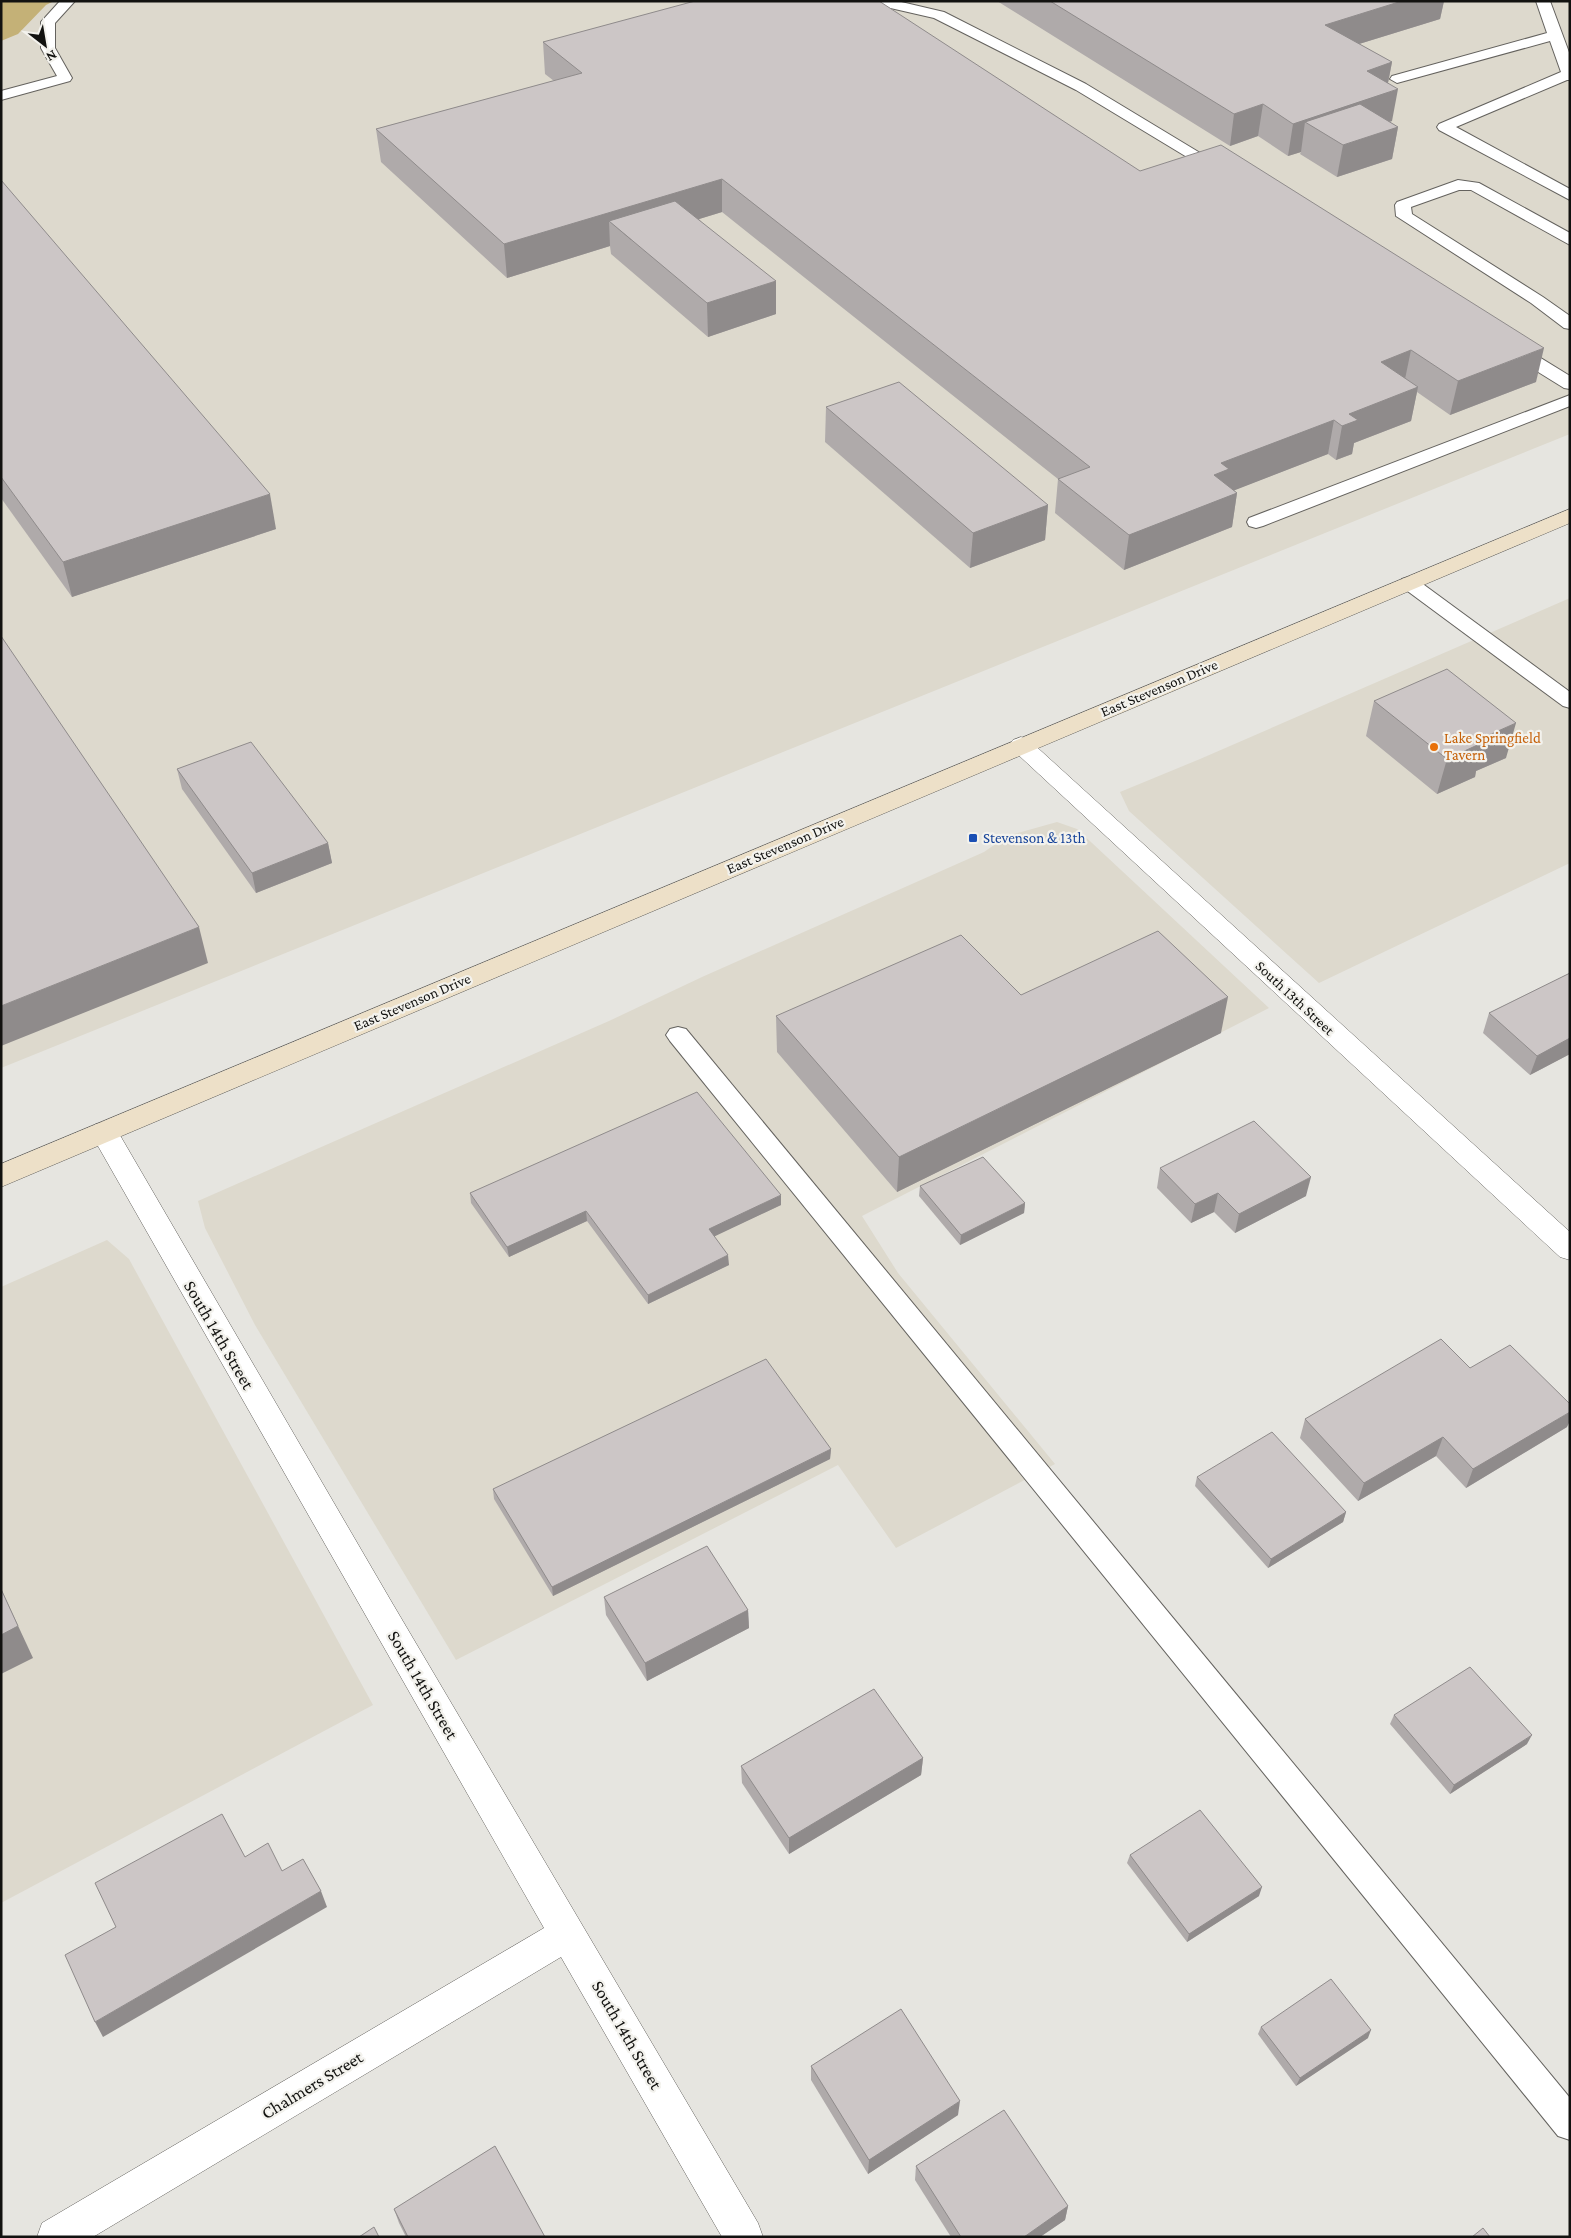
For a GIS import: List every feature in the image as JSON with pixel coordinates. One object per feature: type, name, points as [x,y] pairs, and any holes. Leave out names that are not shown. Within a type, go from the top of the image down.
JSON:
[{"type":"main road","name":"East Stevenson Drive","points":[[1,1176],[1570,515]]},
{"type":"street","name":"South 13th Street","points":[[1021,745],[1570,1249]]},
{"type":"street","name":"South 14th Street","points":[[104,1132],[744,2237]]},
{"type":"street","name":"Chalmers Street","points":[[56,2237],[567,1934]]},
{"type":"lane","points":[[1,96],[65,78],[48,48],[48,22],[68,1]]},
{"type":"lane","points":[[878,1],[939,15],[1081,86],[1234,180]]},
{"type":"lane","points":[[1543,1],[1569,74],[1444,127],[1570,196]]},
{"type":"lane","points":[[1397,79],[1555,35]]},
{"type":"lane","points":[[1570,240],[1474,186],[1458,185],[1403,206],[1404,216],[1537,300],[1570,324]]},
{"type":"lane","points":[[1496,339],[1570,384]]},
{"type":"lane","points":[[1256,522],[1570,400]]},
{"type":"lane","points":[[1409,583],[1570,702]]},
{"type":"lane","points":[[678,1035],[1570,2124]]},
{"type":"shaded area","points":[[1,1],[1570,1],[1570,434],[1,1068]]},
{"type":"shaded area","points":[[1,1],[54,1],[46,5],[18,34],[1,41]]},
{"type":"shaded area","points":[[1570,598],[1570,863],[1319,983],[1129,811],[1120,792],[1200,759]]},
{"type":"shaded area","points":[[1057,822],[1077,829],[1269,1008],[862,1216],[898,1273],[1055,1464],[896,1548],[838,1465],[456,1660],[255,1325],[205,1228],[198,1201],[609,1021],[702,977],[984,852],[1007,836]]},
{"type":"shaded area","points":[[107,1240],[129,1259],[373,1705],[1,1903],[1,1287]]},
{"type":"building","points":[[695,1],[879,1],[1140,171],[1221,145],[1544,348],[1458,381],[1411,350],[1381,362],[1418,387],[1349,414],[1358,420],[1342,426],[1334,420],[1221,463],[1229,469],[1214,475],[1237,493],[1129,535],[1058,479],[1090,467],[722,179],[504,244],[376,129],[582,73],[543,42]]},
{"type":"building","points":[[1050,1],[1402,1],[1325,25],[1392,62],[1367,71],[1398,89],[1293,124],[1263,104],[1234,114]]},
{"type":"building","points":[[1360,104],[1398,127],[1343,145],[1305,122]]},
{"type":"building","points":[[1,180],[270,494],[63,562],[1,477]]},
{"type":"building","points":[[675,201],[776,281],[707,303],[609,221]]},
{"type":"building","points":[[899,382],[1048,505],[973,533],[826,407]]},
{"type":"building","points":[[1,636],[199,927],[1,1006]]},
{"type":"building","points":[[1447,669],[1516,723],[1480,739],[1484,742],[1447,759],[1374,701]]},
{"type":"building","points":[[251,742],[328,843],[252,873],[177,769]]},
{"type":"building","points":[[1158,931],[1228,997],[899,1157],[776,1016],[961,935],[1021,995]]},
{"type":"building","points":[[1570,973],[1570,1038],[1537,1056],[1489,1013]]},
{"type":"building","points":[[697,1092],[781,1195],[709,1229],[728,1255],[648,1295],[586,1211],[507,1247],[470,1193]]},
{"type":"building","points":[[1254,1121],[1311,1177],[1239,1214],[1218,1193],[1195,1204],[1160,1168]]},
{"type":"building","points":[[983,1157],[1025,1203],[961,1235],[920,1186]]},
{"type":"building","points":[[1441,1339],[1470,1368],[1510,1345],[1570,1404],[1570,1412],[1473,1469],[1443,1437],[1364,1483],[1305,1419]]},
{"type":"building","points":[[766,1359],[831,1449],[552,1587],[493,1489]]},
{"type":"building","points":[[1272,1432],[1346,1512],[1271,1559],[1197,1477]]},
{"type":"building","points":[[707,1546],[748,1610],[645,1663],[604,1597]]},
{"type":"building","points":[[1,1589],[18,1626],[1,1635]]},
{"type":"building","points":[[1470,1667],[1532,1735],[1454,1785],[1394,1715]]},
{"type":"building","points":[[874,1689],[923,1758],[789,1838],[741,1766]]},
{"type":"building","points":[[1200,1810],[1262,1887],[1189,1934],[1130,1855]]},
{"type":"building","points":[[222,1814],[245,1857],[268,1843],[282,1871],[303,1859],[321,1891],[95,2022],[65,1955],[116,1927],[95,1883]]},
{"type":"building","points":[[1331,1979],[1371,2030],[1300,2078],[1261,2027]]},
{"type":"building","points":[[901,2009],[960,2101],[869,2160],[811,2066]]},
{"type":"building","points":[[1004,2110],[1068,2206],[1024,2237],[961,2237],[916,2166]]},
{"type":"building","points":[[495,2146],[545,2237],[408,2237],[394,2209]]},
{"type":"building","points":[[374,2227],[379,2237],[359,2237]]},
{"type":"building","points":[[1483,2228],[1490,2237],[1472,2237]]},
{"type":"place","name":"Lake Springfield Tavern","points":[[1434,747]]},
{"type":"place","name":"Stevenson & 13th","points":[[973,838]]}]
